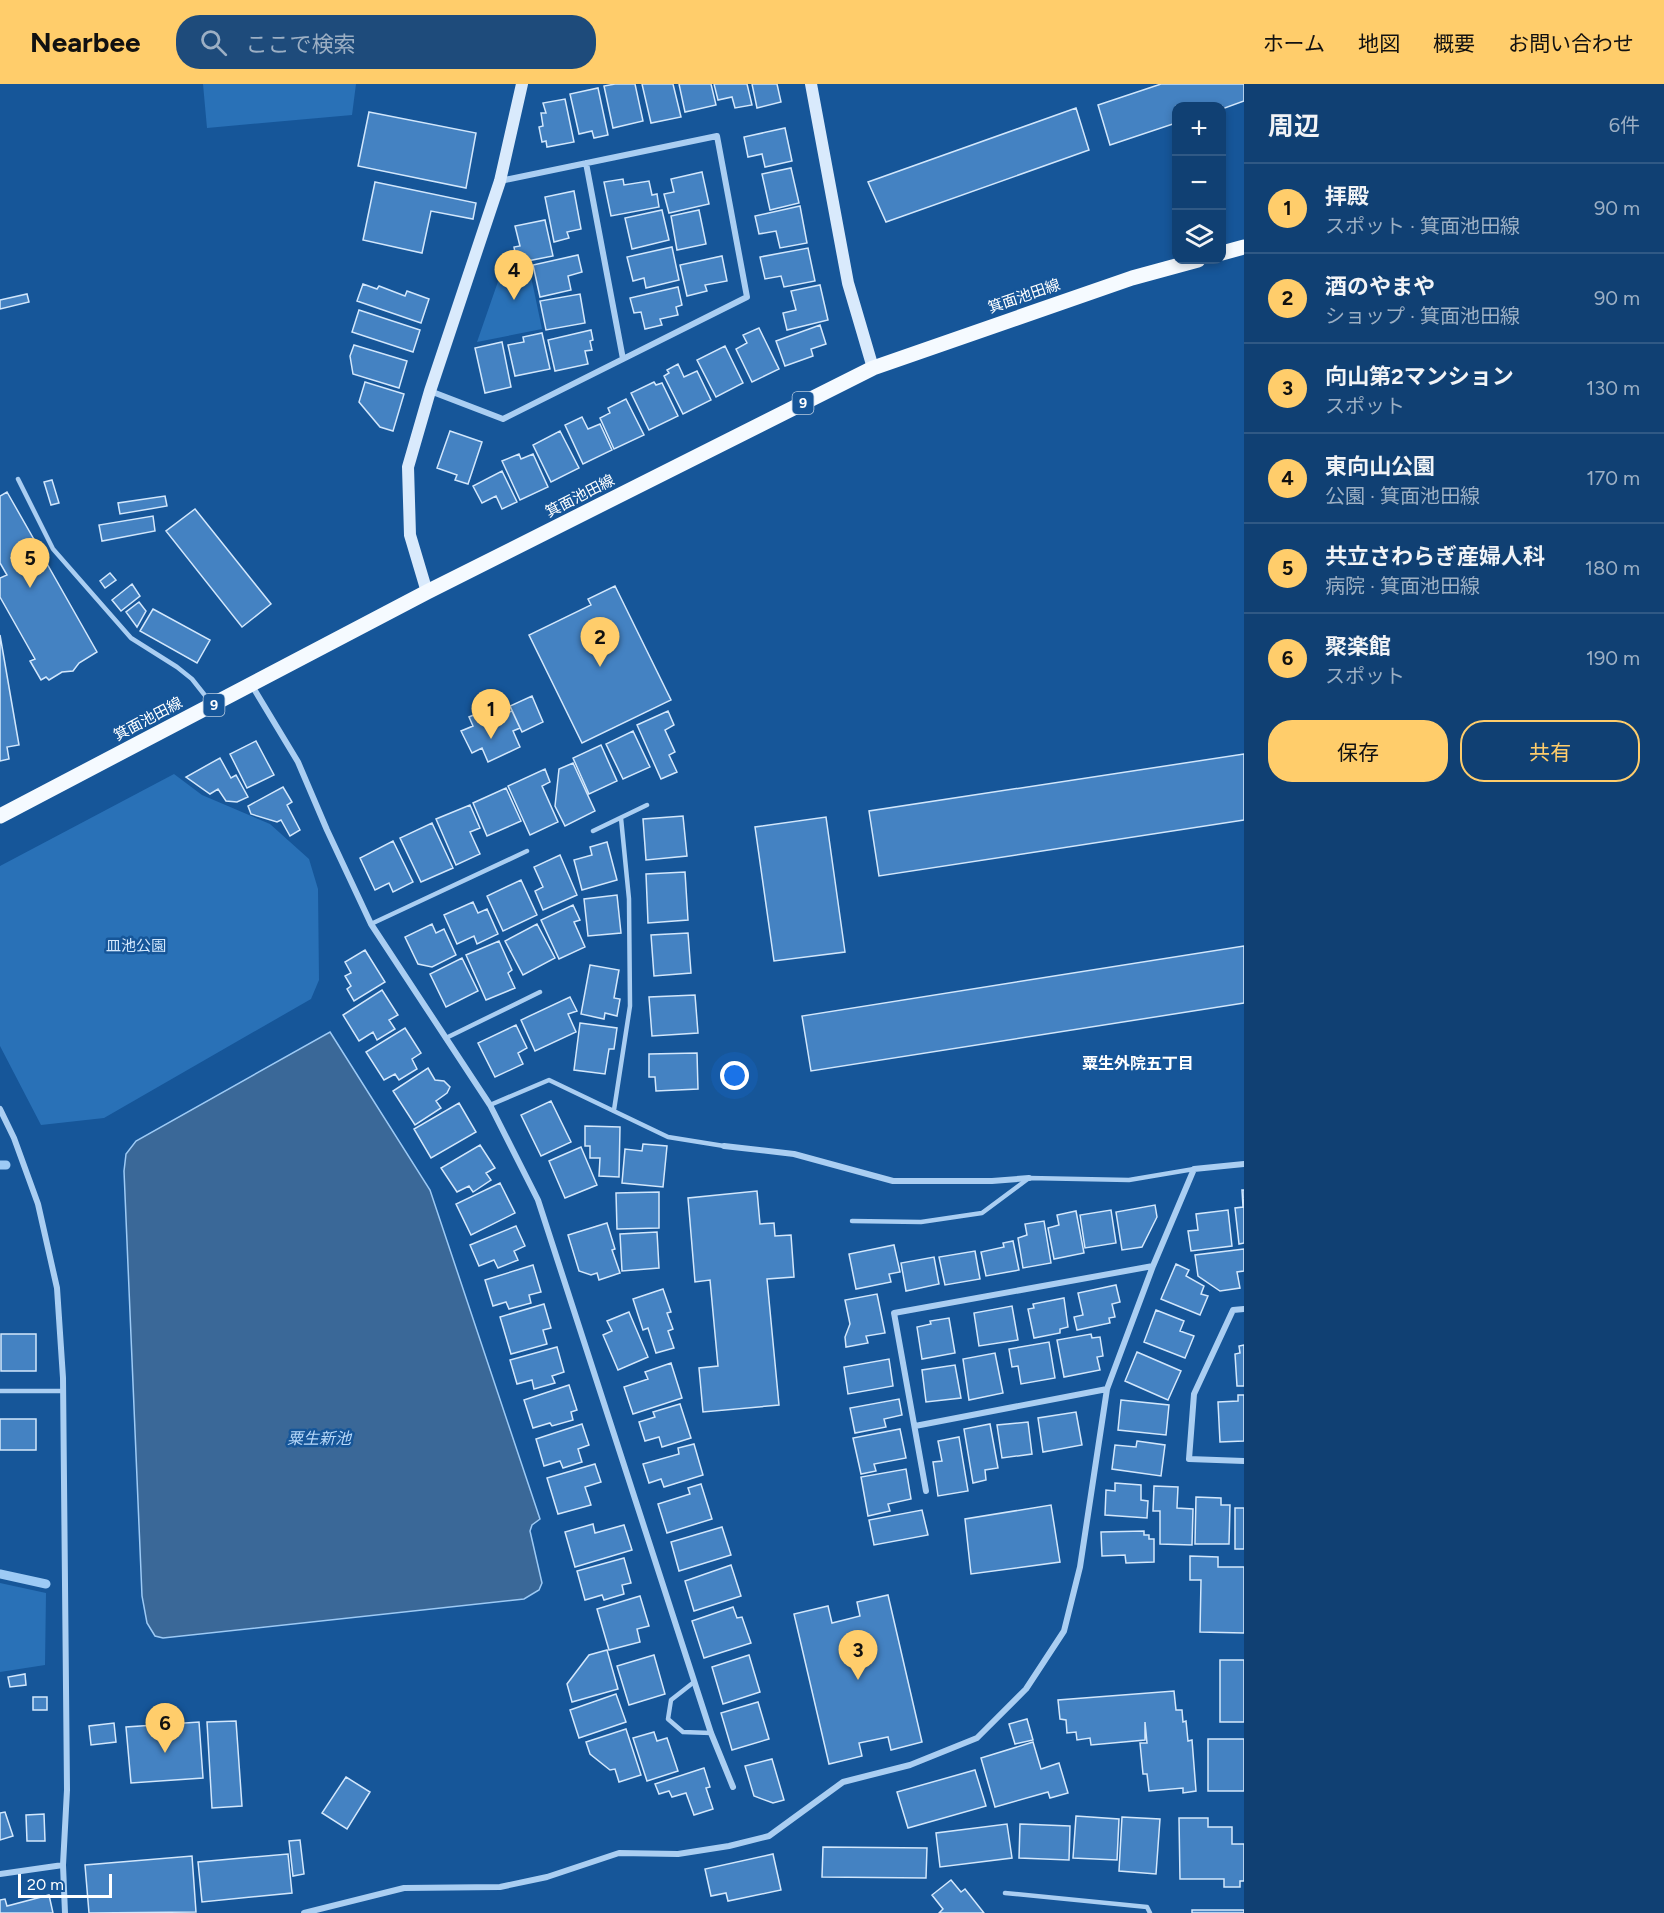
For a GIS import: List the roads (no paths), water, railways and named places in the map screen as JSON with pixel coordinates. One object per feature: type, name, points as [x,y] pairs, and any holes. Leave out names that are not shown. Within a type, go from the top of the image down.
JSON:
[{"type":"main road","points":[[1226,252],[1244,247]]},
{"type":"main road","name":"箕面池田線","points":[[0,816],[427,592],[873,368],[1132,278],[1183,264]]},
{"type":"street","points":[[427,592],[410,535],[408,467],[430,391],[500,181],[522,84]]},
{"type":"street","points":[[811,84],[848,283],[873,368]]},
{"type":"street","points":[[430,391],[503,419],[747,297],[717,136],[500,181]]},
{"type":"street","points":[[586,163],[623,358]]},
{"type":"street","points":[[251,683],[298,762],[371,924],[490,1105],[538,1200],[694,1682],[711,1733],[733,1787]]},
{"type":"street","points":[[0,1109],[14,1138],[38,1204],[57,1288],[63,1391],[67,1790],[63,1865],[65,1913]]},
{"type":"street","points":[[724,1146],[794,1154],[894,1181],[992,1181],[1029,1178]]},
{"type":"street","points":[[304,1913],[404,1888],[500,1887],[546,1877],[619,1853],[678,1854],[739,1844],[769,1836],[843,1782],[910,1765],[977,1738],[1026,1689],[1064,1631],[1080,1566],[1107,1389],[1153,1266],[1194,1169],[1244,1164]]},
{"type":"street","points":[[926,1491],[894,1312],[1153,1266]]},
{"type":"street","points":[[1244,1309],[1233,1310],[1194,1394],[1189,1460],[1244,1461]]},
{"type":"street","points":[[915,1426],[1107,1389]]},
{"type":"street","points":[[0,1874],[63,1865]]},
{"type":"lane","points":[[18,479],[53,549],[131,638],[192,679],[213,705]]},
{"type":"lane","points":[[593,831],[647,805]]},
{"type":"lane","points":[[614,1110],[630,1006],[629,899],[621,818]]},
{"type":"lane","points":[[371,924],[527,851]]},
{"type":"lane","points":[[446,1038],[540,992]]},
{"type":"lane","points":[[490,1105],[549,1080],[668,1137],[724,1146]]},
{"type":"lane","points":[[852,1221],[921,1222],[982,1213],[1029,1178],[1129,1180],[1194,1169]]},
{"type":"lane","points":[[0,1391],[63,1391]]},
{"type":"lane","points":[[694,1682],[671,1700],[668,1719],[683,1732],[711,1733]]},
{"type":"lane","points":[[1005,1893],[1148,1906],[1150,1913]]},
{"type":"water","name":"粟生新池","points":[[330,1032],[430,1190],[540,1519],[532,1525],[530,1531],[542,1583],[539,1590],[524,1599],[163,1638],[155,1636],[147,1623],[142,1596],[124,1171],[126,1154],[136,1141]]},
{"type":"waterway","points":[[0,1165],[6,1165]]},
{"type":"waterway","points":[[0,1574],[46,1584]]},
{"type":"place","name":"東向山公園","points":[[514,300]]},
{"type":"place","name":"共立さわらぎ産婦人科","points":[[30,588]]},
{"type":"place","name":"酒のやまや","points":[[600,667]]},
{"type":"place","name":"拝殿","points":[[491,739]]},
{"type":"place","name":"向山第2マンション","points":[[858,1680]]},
{"type":"place","name":"聚楽館","points":[[165,1753]]},
{"type":"district","name":"粟生外院五丁目","points":[[1138,1063]]},
{"type":"park label","name":"皿池公園","points":[[136,946]]}]
